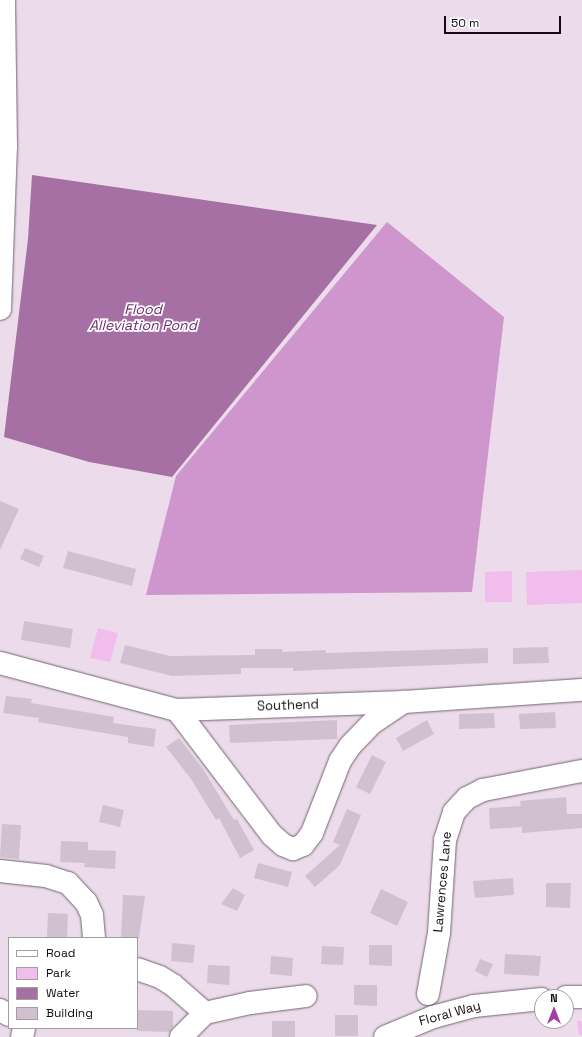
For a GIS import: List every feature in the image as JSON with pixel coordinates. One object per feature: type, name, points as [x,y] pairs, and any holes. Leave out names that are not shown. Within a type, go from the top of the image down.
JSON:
[{"type":"street","points":[[0,309],[6,154],[4,0]]},
{"type":"street","name":"Southend","points":[[0,663],[177,710],[404,702],[582,690]]},
{"type":"street","points":[[177,710],[272,835],[283,845],[293,849],[303,844],[312,833],[340,761],[350,746],[371,724],[404,702]]},
{"type":"street","name":"Lawrences Lane","points":[[428,994],[439,932],[445,840],[454,812],[467,798],[483,790],[582,771]]},
{"type":"street","points":[[0,871],[46,876],[68,882],[86,902],[92,915],[94,937]]},
{"type":"street","points":[[138,969],[160,977],[173,985],[205,1013]]},
{"type":"street","points":[[181,1037],[205,1013],[250,1003],[306,996]]},
{"type":"street","name":"Floral Way","points":[[385,1037],[433,1017],[474,1006],[534,1000]]},
{"type":"green space","points":[[582,570],[582,603],[527,605],[526,572]]},
{"type":"green space","points":[[512,571],[512,602],[485,602],[485,572]]},
{"type":"green space","points":[[98,628],[118,633],[110,662],[90,658]]},
{"type":"green space","points":[[577,1021],[582,1021],[582,1036],[579,1034]]},
{"type":"shaded area","points":[[387,222],[504,317],[472,592],[146,595],[176,476]]},
{"type":"water","name":"Flood Alleviation Pond","points":[[32,175],[377,225],[172,477],[89,462],[4,437],[28,239]]},
{"type":"building","points":[[0,501],[19,509],[0,550]]},
{"type":"building","points":[[25,548],[44,556],[39,567],[20,559]]},
{"type":"building","points":[[68,551],[136,569],[132,586],[63,568]]},
{"type":"building","points":[[24,621],[73,629],[70,648],[21,640]]},
{"type":"building","points":[[125,645],[170,656],[255,655],[255,649],[282,649],[282,652],[326,650],[326,653],[488,648],[488,663],[293,671],[293,668],[241,668],[241,674],[172,676],[120,663]]},
{"type":"building","points":[[548,647],[549,663],[513,664],[513,648]]},
{"type":"building","points":[[6,696],[32,699],[31,703],[114,717],[113,723],[156,729],[154,747],[128,743],[128,737],[38,722],[39,718],[3,713]]},
{"type":"building","points":[[555,712],[556,728],[520,729],[519,714]]},
{"type":"building","points":[[494,713],[495,728],[459,729],[459,714]]},
{"type":"building","points":[[337,720],[337,739],[230,743],[229,725]]},
{"type":"building","points":[[427,720],[434,734],[403,751],[396,738]]},
{"type":"building","points":[[179,738],[203,769],[234,820],[237,819],[254,850],[240,858],[219,818],[216,820],[191,779],[166,747]]},
{"type":"building","points":[[372,755],[386,762],[370,794],[356,787]]},
{"type":"building","points":[[566,797],[567,814],[582,814],[582,828],[522,833],[522,827],[490,829],[489,808],[521,806],[520,801]]},
{"type":"building","points":[[103,805],[124,810],[120,827],[99,822]]},
{"type":"building","points":[[347,809],[361,815],[340,865],[315,887],[305,876],[340,845],[333,842]]},
{"type":"building","points":[[2,824],[21,825],[19,859],[0,857]]},
{"type":"building","points":[[61,841],[88,842],[88,850],[116,851],[115,869],[84,867],[85,863],[60,862]]},
{"type":"building","points":[[258,863],[292,872],[288,887],[254,878]]},
{"type":"building","points":[[513,878],[514,895],[475,898],[473,881]]},
{"type":"building","points":[[546,883],[571,883],[570,908],[546,907]]},
{"type":"building","points":[[233,888],[245,895],[237,911],[221,904]]},
{"type":"building","points":[[381,889],[408,902],[397,926],[370,913]]},
{"type":"building","points":[[123,895],[145,896],[139,938],[121,937]]},
{"type":"building","points":[[48,913],[68,914],[67,937],[47,937]]},
{"type":"building","points":[[172,943],[195,945],[193,963],[171,961]]},
{"type":"building","points":[[369,945],[392,945],[392,966],[369,965]]},
{"type":"building","points":[[322,946],[344,947],[343,965],[321,964]]},
{"type":"building","points":[[505,954],[541,956],[539,976],[504,974]]},
{"type":"building","points":[[271,956],[293,958],[292,976],[270,974]]},
{"type":"building","points":[[480,959],[493,964],[487,977],[475,971]]},
{"type":"building","points":[[208,965],[230,966],[229,985],[207,983]]},
{"type":"building","points":[[354,985],[377,985],[377,1006],[354,1005]]},
{"type":"building","points":[[138,1010],[173,1011],[173,1027],[170,1032],[137,1031]]},
{"type":"building","points":[[335,1015],[358,1015],[358,1036],[335,1036]]},
{"type":"building","points":[[272,1021],[295,1021],[295,1037],[272,1037]]}]
